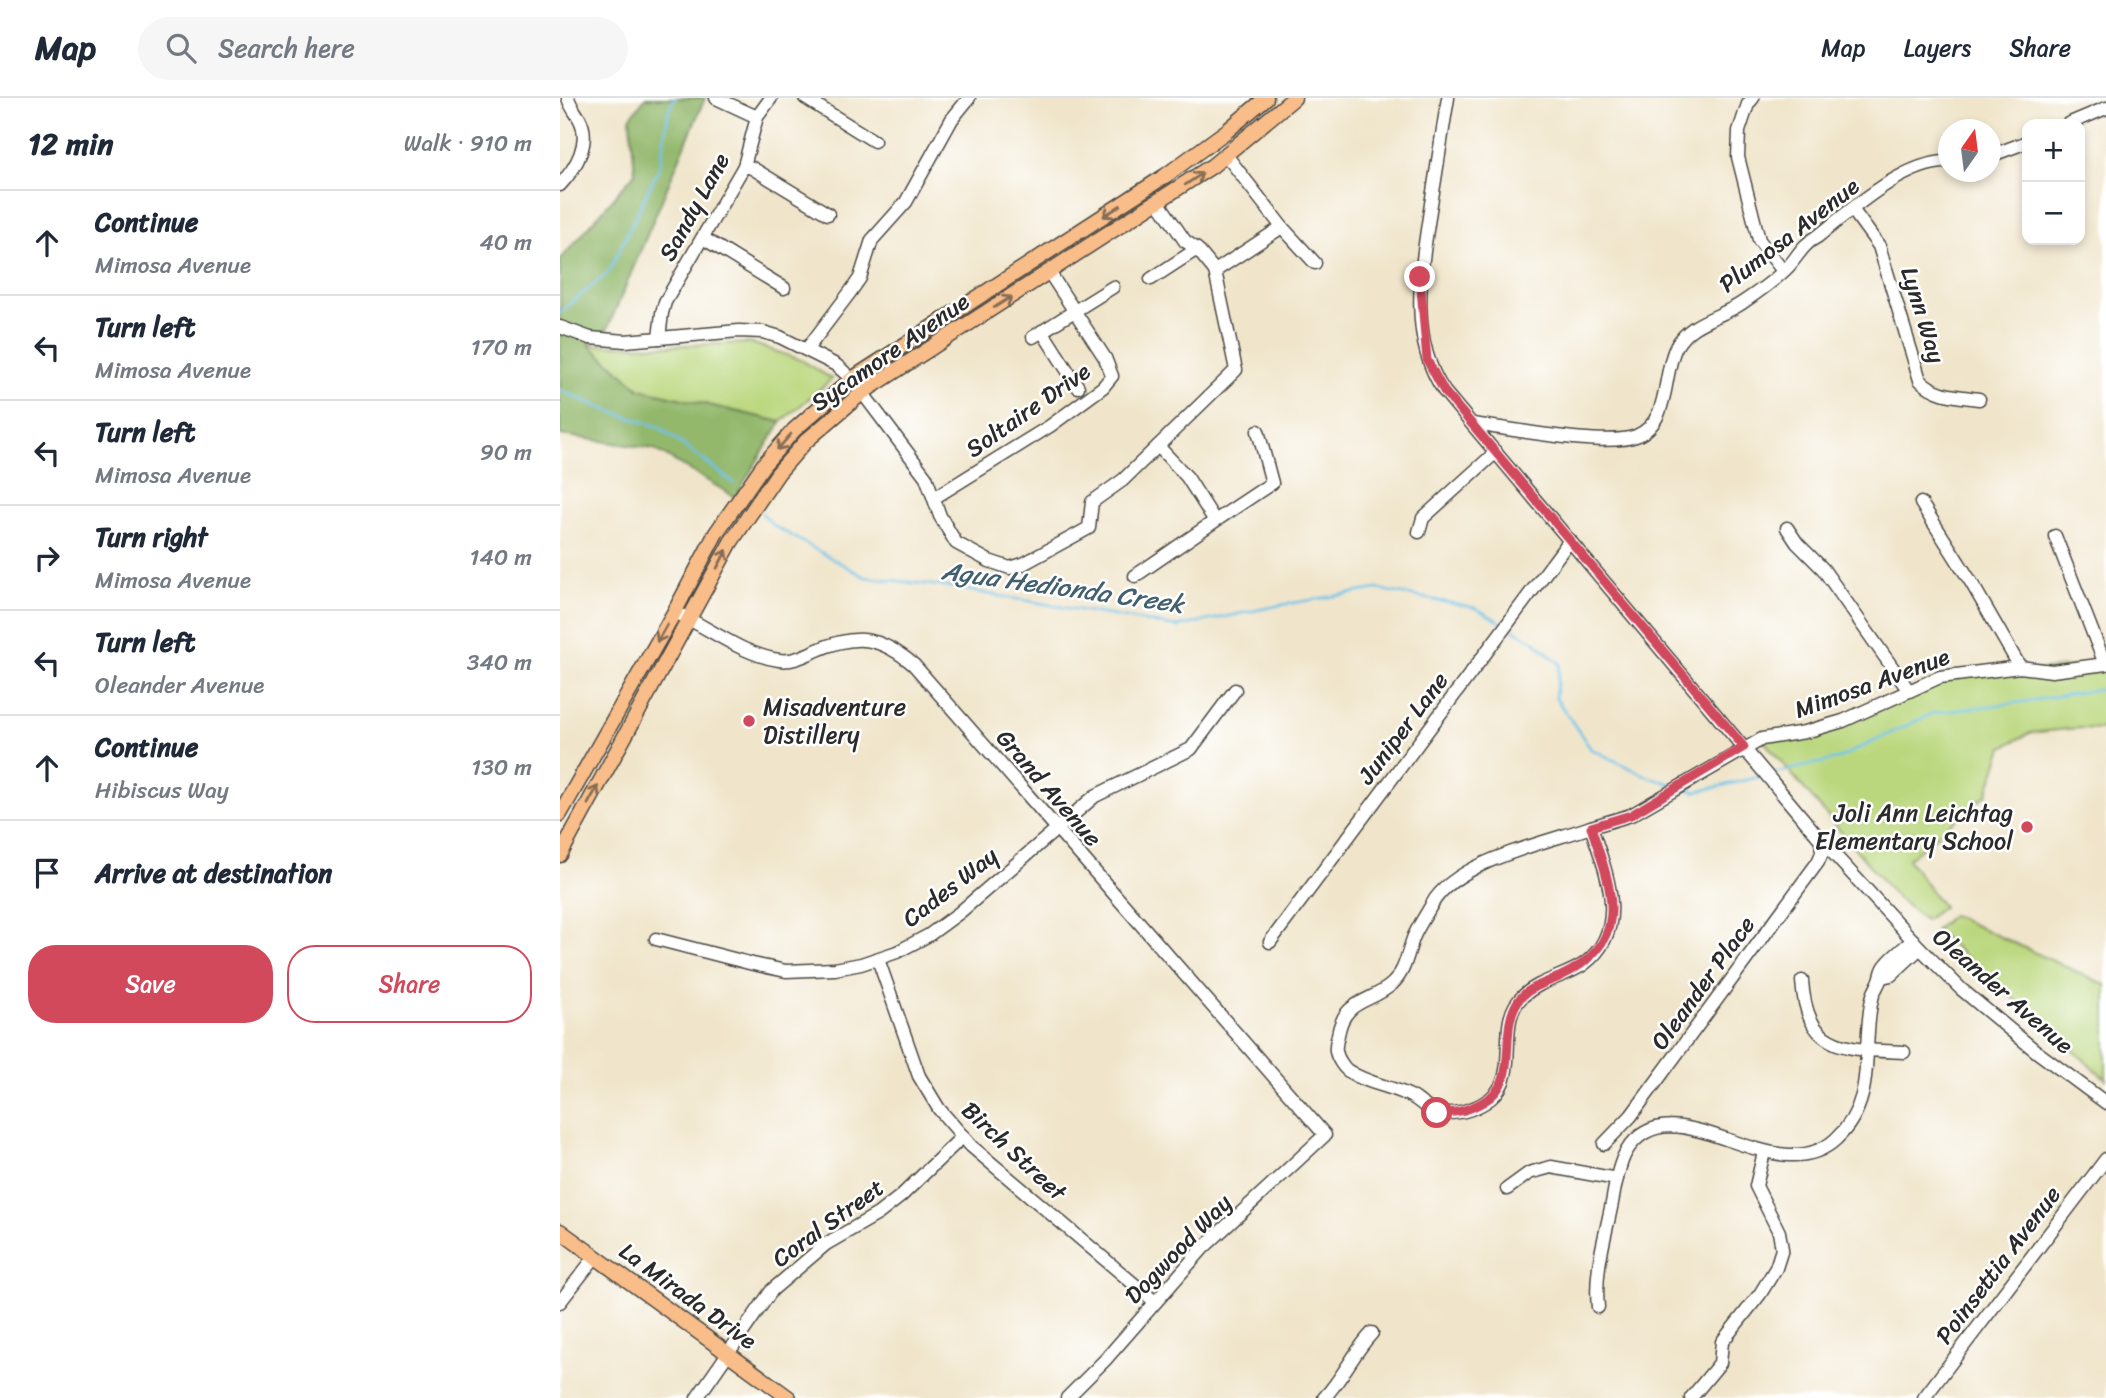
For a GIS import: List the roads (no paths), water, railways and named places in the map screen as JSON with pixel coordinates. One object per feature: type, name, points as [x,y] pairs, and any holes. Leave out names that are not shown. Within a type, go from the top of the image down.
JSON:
[{"type":"main road","name":"Sycamore Avenue","points":[[560,814],[716,533],[764,464],[794,430],[852,379],[1165,176],[1228,130],[1266,98]]},
{"type":"main road","name":"Sycamore Avenue","points":[[560,855],[732,541],[778,474],[806,441],[863,392],[1162,200],[1226,155],[1294,98]]},
{"type":"main road","name":"La Mirada Drive","points":[[560,1231],[789,1398]]},
{"type":"street","points":[[560,185],[572,172],[583,147],[583,128],[571,109],[568,98]]},
{"type":"street","points":[[716,98],[757,117]]},
{"type":"street","name":"Sandy Lane","points":[[659,338],[665,302],[744,166],[757,117],[771,98]]},
{"type":"street","points":[[805,98],[874,141]]},
{"type":"street","points":[[807,349],[856,285],[872,240],[906,202],[952,119],[969,98]]},
{"type":"street","name":"Oleander Avenue","points":[[1448,98],[1420,277],[1427,360],[1444,391],[1821,839],[1917,944],[1961,989],[2037,1052],[2106,1102]]},
{"type":"street","points":[[1753,98],[1748,104],[1740,131],[1738,157],[1759,240],[1783,271]]},
{"type":"street","points":[[2077,119],[2102,105]]},
{"type":"street","points":[[2001,152],[2022,144]]},
{"type":"street","points":[[1226,155],[1282,227],[1315,264]]},
{"type":"street","name":"Plumosa Avenue","points":[[1472,424],[1609,441],[1639,435],[1655,418],[1661,405],[1675,348],[1687,333],[1707,319],[1740,305],[1783,271],[1807,242],[1890,183],[1910,172],[1938,163]]},
{"type":"street","points":[[744,166],[752,168],[828,214]]},
{"type":"street","points":[[560,327],[590,338],[625,341],[739,331],[763,332],[807,349],[836,365],[863,392],[926,477],[949,533],[957,543],[1010,568],[1023,564],[1089,528],[1092,502],[1123,480],[1236,370],[1215,271],[1197,249],[1185,241],[1162,200]]},
{"type":"street","name":"Lynn Way","points":[[1852,209],[1879,246],[1920,380],[1928,388],[1941,394],[1979,399]]},
{"type":"street","points":[[1215,271],[1282,227]]},
{"type":"street","points":[[703,238],[784,288]]},
{"type":"street","points":[[1151,279],[1197,249]]},
{"type":"street","name":"Soltaire Drive","points":[[934,498],[1050,426],[1103,387],[1112,376],[1105,358],[1049,272]]},
{"type":"street","points":[[1078,387],[1038,334],[1113,286]]},
{"type":"street","points":[[1135,576],[1272,482],[1258,431]]},
{"type":"street","points":[[1158,446],[1187,477],[1215,521]]},
{"type":"street","points":[[1419,531],[1423,518],[1496,452]]},
{"type":"street","points":[[1921,503],[2020,667]]},
{"type":"street","points":[[1787,528],[1823,569],[1909,691]]},
{"type":"street","points":[[2055,536],[2105,664]]},
{"type":"street","name":"Juniper Lane","points":[[1269,942],[1570,540]]},
{"type":"street","name":"Grand Avenue","points":[[675,611],[745,649],[782,661],[799,658],[835,642],[853,639],[868,640],[901,654],[914,665],[1325,1135]]},
{"type":"street","name":"Mimosa Avenue","points":[[1591,827],[1611,893],[1611,919],[1604,942],[1585,963],[1536,987],[1519,999],[1513,1011],[1507,1045],[1507,1073],[1490,1098],[1469,1110],[1437,1113],[1412,1097],[1359,1077],[1345,1068],[1335,1050],[1344,1016],[1359,1001],[1377,995],[1401,973],[1415,936],[1437,895],[1447,884],[1482,863],[1591,827],[1631,815],[1744,747],[1762,739],[1805,732],[1843,721],[1909,691],[1916,685],[1940,677],[2020,667],[2052,671],[2105,664]]},
{"type":"street","name":"Cades Way","points":[[656,939],[786,971],[835,969],[897,952],[929,935],[959,913],[1095,796],[1191,749],[1235,690]]},
{"type":"street","name":"Oleander Place","points":[[1604,1144],[1631,1116],[1818,862],[1822,853],[1821,839]]},
{"type":"street","points":[[1598,1307],[1595,1283],[1617,1179],[1625,1153],[1638,1137],[1665,1126],[1690,1127],[1764,1152],[1786,1155],[1802,1154],[1835,1140],[1861,1104],[1866,1079],[1872,996],[1884,967],[1917,944]]},
{"type":"street","name":"Birch Street","points":[[878,959],[919,1076],[939,1109],[971,1146],[1154,1301]]},
{"type":"street","points":[[1802,981],[1803,1003],[1818,1032],[1843,1047],[1904,1052]]},
{"type":"street","name":"Dogwood Way","points":[[1066,1398],[1105,1360],[1203,1248],[1325,1135]]},
{"type":"street","name":"Coral Street","points":[[697,1398],[772,1290],[826,1244],[877,1214],[901,1196],[963,1136]]},
{"type":"street","points":[[1691,1398],[1720,1363],[1722,1342],[1760,1294],[1776,1268],[1782,1249],[1779,1232],[1756,1186],[1764,1152]]},
{"type":"street","name":"Poinsettia Avenue","points":[[1924,1398],[2106,1158]]},
{"type":"street","points":[[1507,1189],[1529,1173],[1551,1167],[1617,1179]]},
{"type":"street","points":[[560,1302],[594,1257]]},
{"type":"street","points":[[1324,1398],[1336,1384],[1357,1348],[1372,1333]]},
{"type":"waterway","points":[[560,312],[608,273],[660,166],[669,108],[675,98]]},
{"type":"waterway","name":"Agua Hedionda Creek","points":[[560,390],[601,408],[659,427],[734,483]]},
{"type":"waterway","name":"Agua Hedionda Creek","points":[[762,513],[774,526],[865,577],[949,587],[1177,627],[1281,605],[1377,589],[1476,608],[1502,623]]},
{"type":"waterway","name":"Agua Hedionda Creek","points":[[1511,628],[1534,641],[1560,664],[1555,697],[1591,749],[1649,777],[1675,785]]},
{"type":"waterway","name":"Agua Hedionda Creek","points":[[1770,774],[1837,759],[1933,713],[2106,688]]},
{"type":"waterway","name":"Agua Hedionda Creek","points":[[1685,788],[1696,792],[1763,776]]},
{"type":"place","name":"Misadventure Distillery","points":[[749,721]]},
{"type":"place","name":"Joli Ann Leichtag Elementary School","points":[[2027,827]]}]
